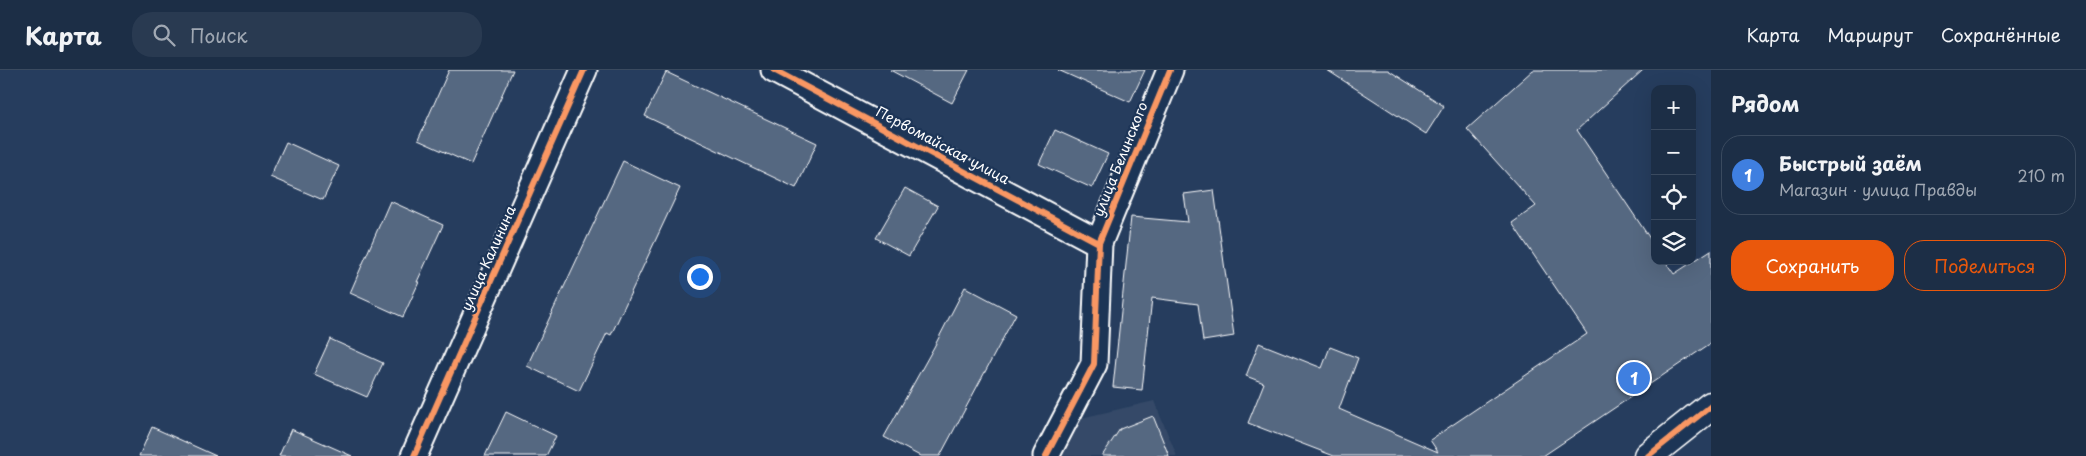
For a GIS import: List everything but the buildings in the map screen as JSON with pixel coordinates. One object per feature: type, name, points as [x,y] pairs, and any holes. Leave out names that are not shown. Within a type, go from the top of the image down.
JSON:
[{"type":"street","name":"улица Калинина","points":[[414,456],[584,70]]},
{"type":"street","name":"Первомайская улица","points":[[774,70],[1099,243]]},
{"type":"street","name":"улица Белинского","points":[[1046,456],[1094,364],[1099,243],[1170,70]]},
{"type":"street","points":[[1648,456],[1711,406]]},
{"type":"shaded area","points":[[1154,401],[1177,456],[1049,456],[1068,421]]},
{"type":"cycle path","points":[[414,456],[584,70]]},
{"type":"cycle path","points":[[774,70],[1099,243]]},
{"type":"cycle path","points":[[1046,456],[1094,364],[1099,243],[1170,70]]},
{"type":"cycle path","points":[[1648,456],[1711,406]]},
{"type":"place","name":"Быстрый заём","points":[[1634,378]]}]
